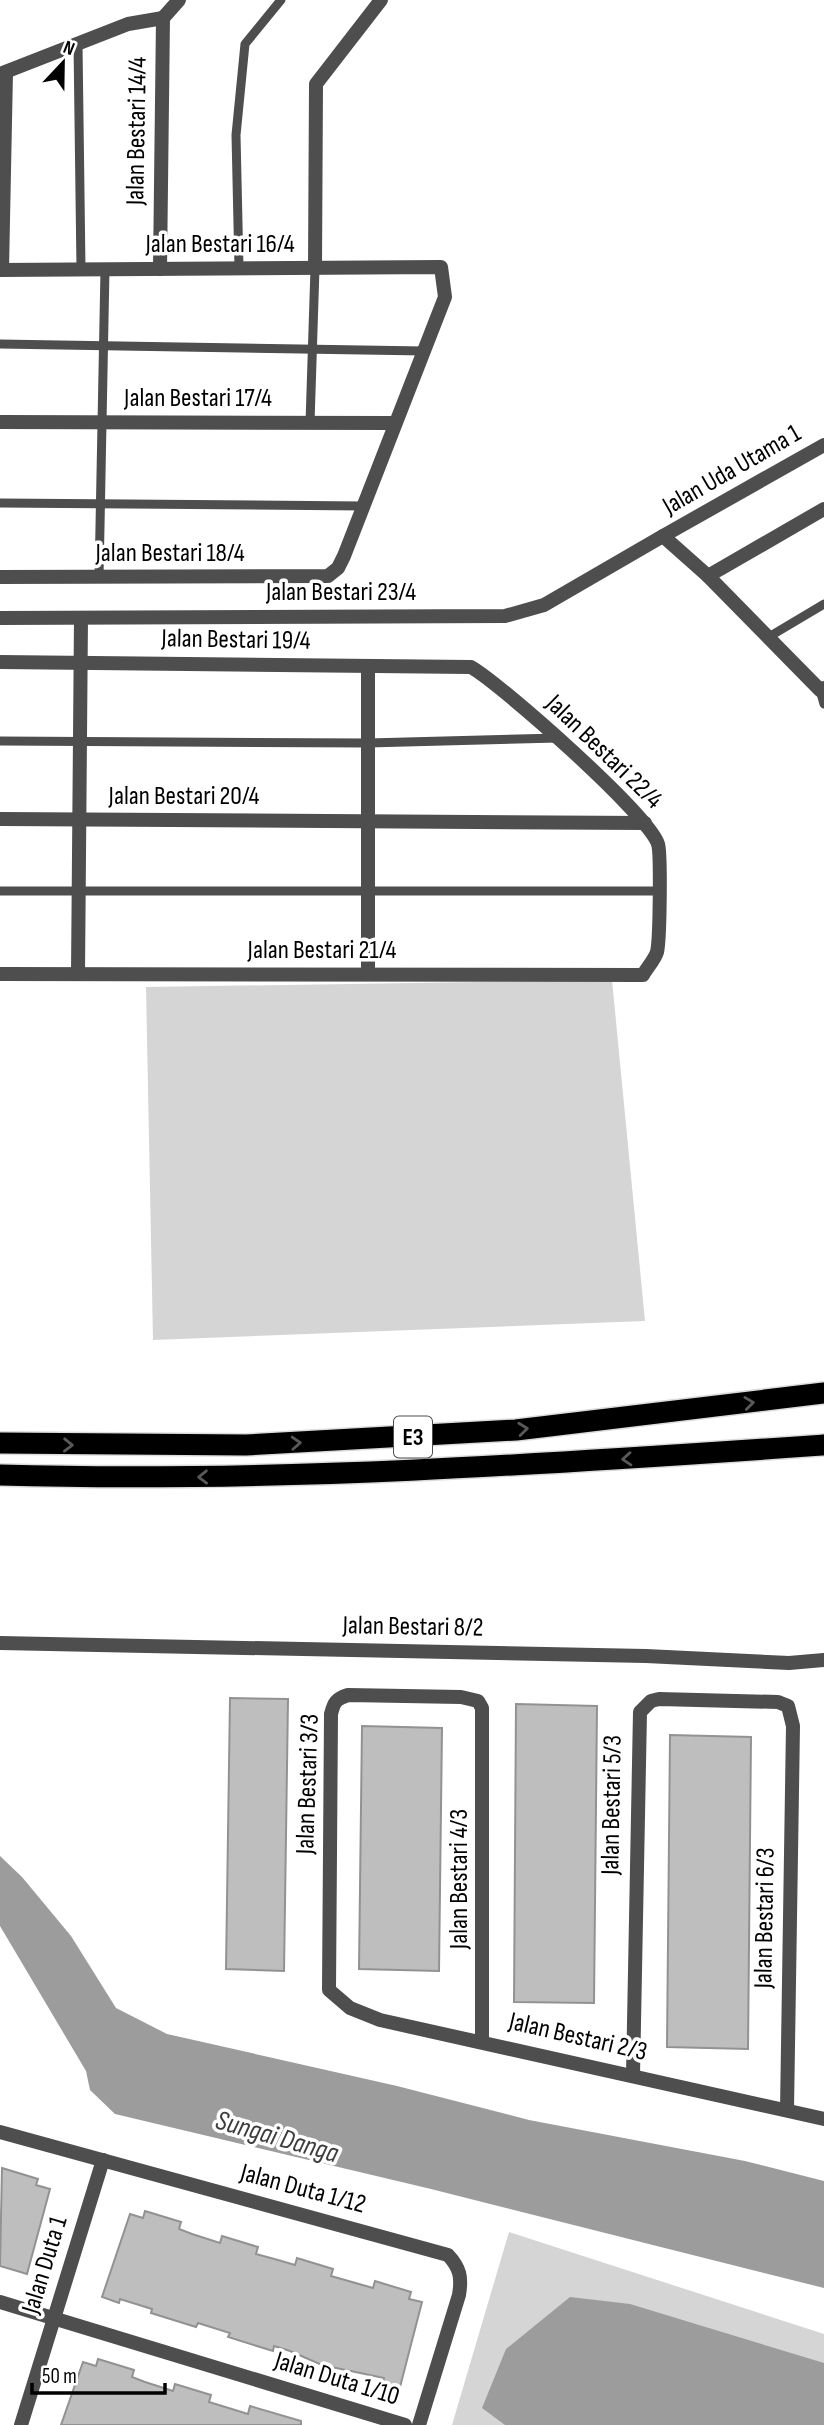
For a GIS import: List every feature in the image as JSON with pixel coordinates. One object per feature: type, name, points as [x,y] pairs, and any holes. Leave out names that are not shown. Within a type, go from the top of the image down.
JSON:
[{"type":"highway","name":"E3","points":[[0,1443],[246,1445],[462,1434],[516,1430],[824,1392]]},
{"type":"highway","name":"E3","points":[[0,1475],[117,1478],[351,1474],[475,1469],[824,1445]]},
{"type":"street","points":[[1,270],[3,73],[128,24],[163,19],[179,0]]},
{"type":"street","points":[[314,268],[316,84],[382,0]]},
{"type":"street","name":"Jalan Bestari 14/4","points":[[160,269],[163,19]]},
{"type":"street","name":"Jalan Bestari 16/4","points":[[1,270],[441,267],[445,297],[424,351]]},
{"type":"street","points":[[363,506],[424,351]]},
{"type":"street","name":"Jalan Bestari 17/4","points":[[0,422],[395,424]]},
{"type":"street","name":"Jalan Uda Utama 1","points":[[663,536],[824,445]]},
{"type":"street","name":"Jalan Bestari 18/4","points":[[0,577],[328,576],[338,568],[363,506]]},
{"type":"street","points":[[708,576],[824,509]]},
{"type":"street","points":[[663,536],[708,576],[823,694]]},
{"type":"street","name":"Jalan Bestari 23/4","points":[[0,618],[505,616],[544,605],[663,536]]},
{"type":"street","points":[[78,974],[81,618]]},
{"type":"street","name":"Jalan Bestari 19/4","points":[[0,662],[471,667]]},
{"type":"street","points":[[368,666],[368,974]]},
{"type":"street","name":"Jalan Bestari 22/4","points":[[471,667],[493,680],[558,738],[645,824],[659,844],[657,953],[643,975]]},
{"type":"street","name":"Jalan Bestari 20/4","points":[[0,819],[645,824]]},
{"type":"street","name":"Jalan Bestari 21/4","points":[[0,974],[643,975]]},
{"type":"street","name":"Jalan Bestari 8/2","points":[[0,1643],[618,1656],[789,1663],[824,1660]]},
{"type":"street","name":"Jalan Bestari 3/3","points":[[329,1990],[333,1703],[348,1695],[470,1698],[478,1701],[484,1717]]},
{"type":"street","name":"Jalan Bestari 5/3","points":[[633,2075],[640,1712],[650,1701],[659,1699],[766,1699],[788,1706],[793,1726]]},
{"type":"street","name":"Jalan Bestari 4/3","points":[[482,2040],[484,1717]]},
{"type":"street","name":"Jalan Bestari 6/3","points":[[787,2110],[793,1726]]},
{"type":"street","name":"Jalan Bestari 2/3","points":[[329,1990],[350,2008],[380,2020],[482,2040],[824,2119]]},
{"type":"street","name":"Jalan Duta 1/12","points":[[0,2132],[448,2255],[458,2266],[461,2280],[459,2295],[419,2425]]},
{"type":"street","name":"Jalan Duta 1","points":[[21,2425],[103,2160]]},
{"type":"street","name":"Jalan Duta 1/10","points":[[0,2302],[405,2425]]},
{"type":"lane","points":[[239,268],[236,135],[244,56],[246,44],[281,0]]},
{"type":"lane","points":[[78,44],[81,269]]},
{"type":"lane","points":[[310,423],[314,268]]},
{"type":"lane","points":[[99,578],[105,269]]},
{"type":"lane","points":[[0,344],[424,351]]},
{"type":"lane","points":[[0,503],[363,506]]},
{"type":"lane","points":[[767,638],[824,604]]},
{"type":"lane","points":[[0,741],[368,743],[558,738]]},
{"type":"lane","points":[[0,891],[658,891]]},
{"type":"shaded area","points":[[612,980],[645,1321],[153,1340],[146,987]]},
{"type":"shaded area","points":[[509,2232],[824,2334],[824,2425],[452,2425]]},
{"type":"water","name":"Sungai Danga","points":[[0,1856],[22,1877],[71,1936],[116,2008],[167,2034],[397,2086],[529,2120],[745,2161],[824,2181],[824,2288],[431,2189],[115,2114],[90,2090],[86,2071],[0,1926]]},
{"type":"water","points":[[570,2297],[630,2304],[824,2363],[824,2425],[505,2425],[482,2408],[506,2349]]},
{"type":"building","points":[[230,1698],[288,1699],[284,1971],[226,1969]]},
{"type":"building","points":[[516,1704],[597,1706],[594,2003],[514,2002]]},
{"type":"building","points":[[362,1726],[442,1728],[439,1971],[359,1969]]},
{"type":"building","points":[[670,1735],[751,1737],[748,2049],[667,2047]]},
{"type":"building","points":[[2,2168],[38,2179],[36,2185],[50,2189],[27,2274],[0,2266]]},
{"type":"building","points":[[145,2211],[181,2222],[179,2229],[220,2243],[222,2236],[258,2247],[256,2254],[295,2265],[297,2258],[333,2269],[331,2276],[373,2288],[375,2281],[411,2292],[409,2299],[422,2302],[400,2387],[383,2382],[384,2378],[322,2365],[274,2346],[273,2351],[228,2337],[230,2333],[198,2323],[196,2327],[151,2313],[152,2309],[120,2299],[119,2303],[102,2297],[130,2214],[143,2218]]},
{"type":"building","points":[[98,2359],[134,2370],[132,2377],[145,2382],[173,2391],[175,2384],[211,2395],[209,2402],[248,2414],[250,2406],[301,2421],[301,2425],[61,2425],[83,2362],[96,2366]]}]
